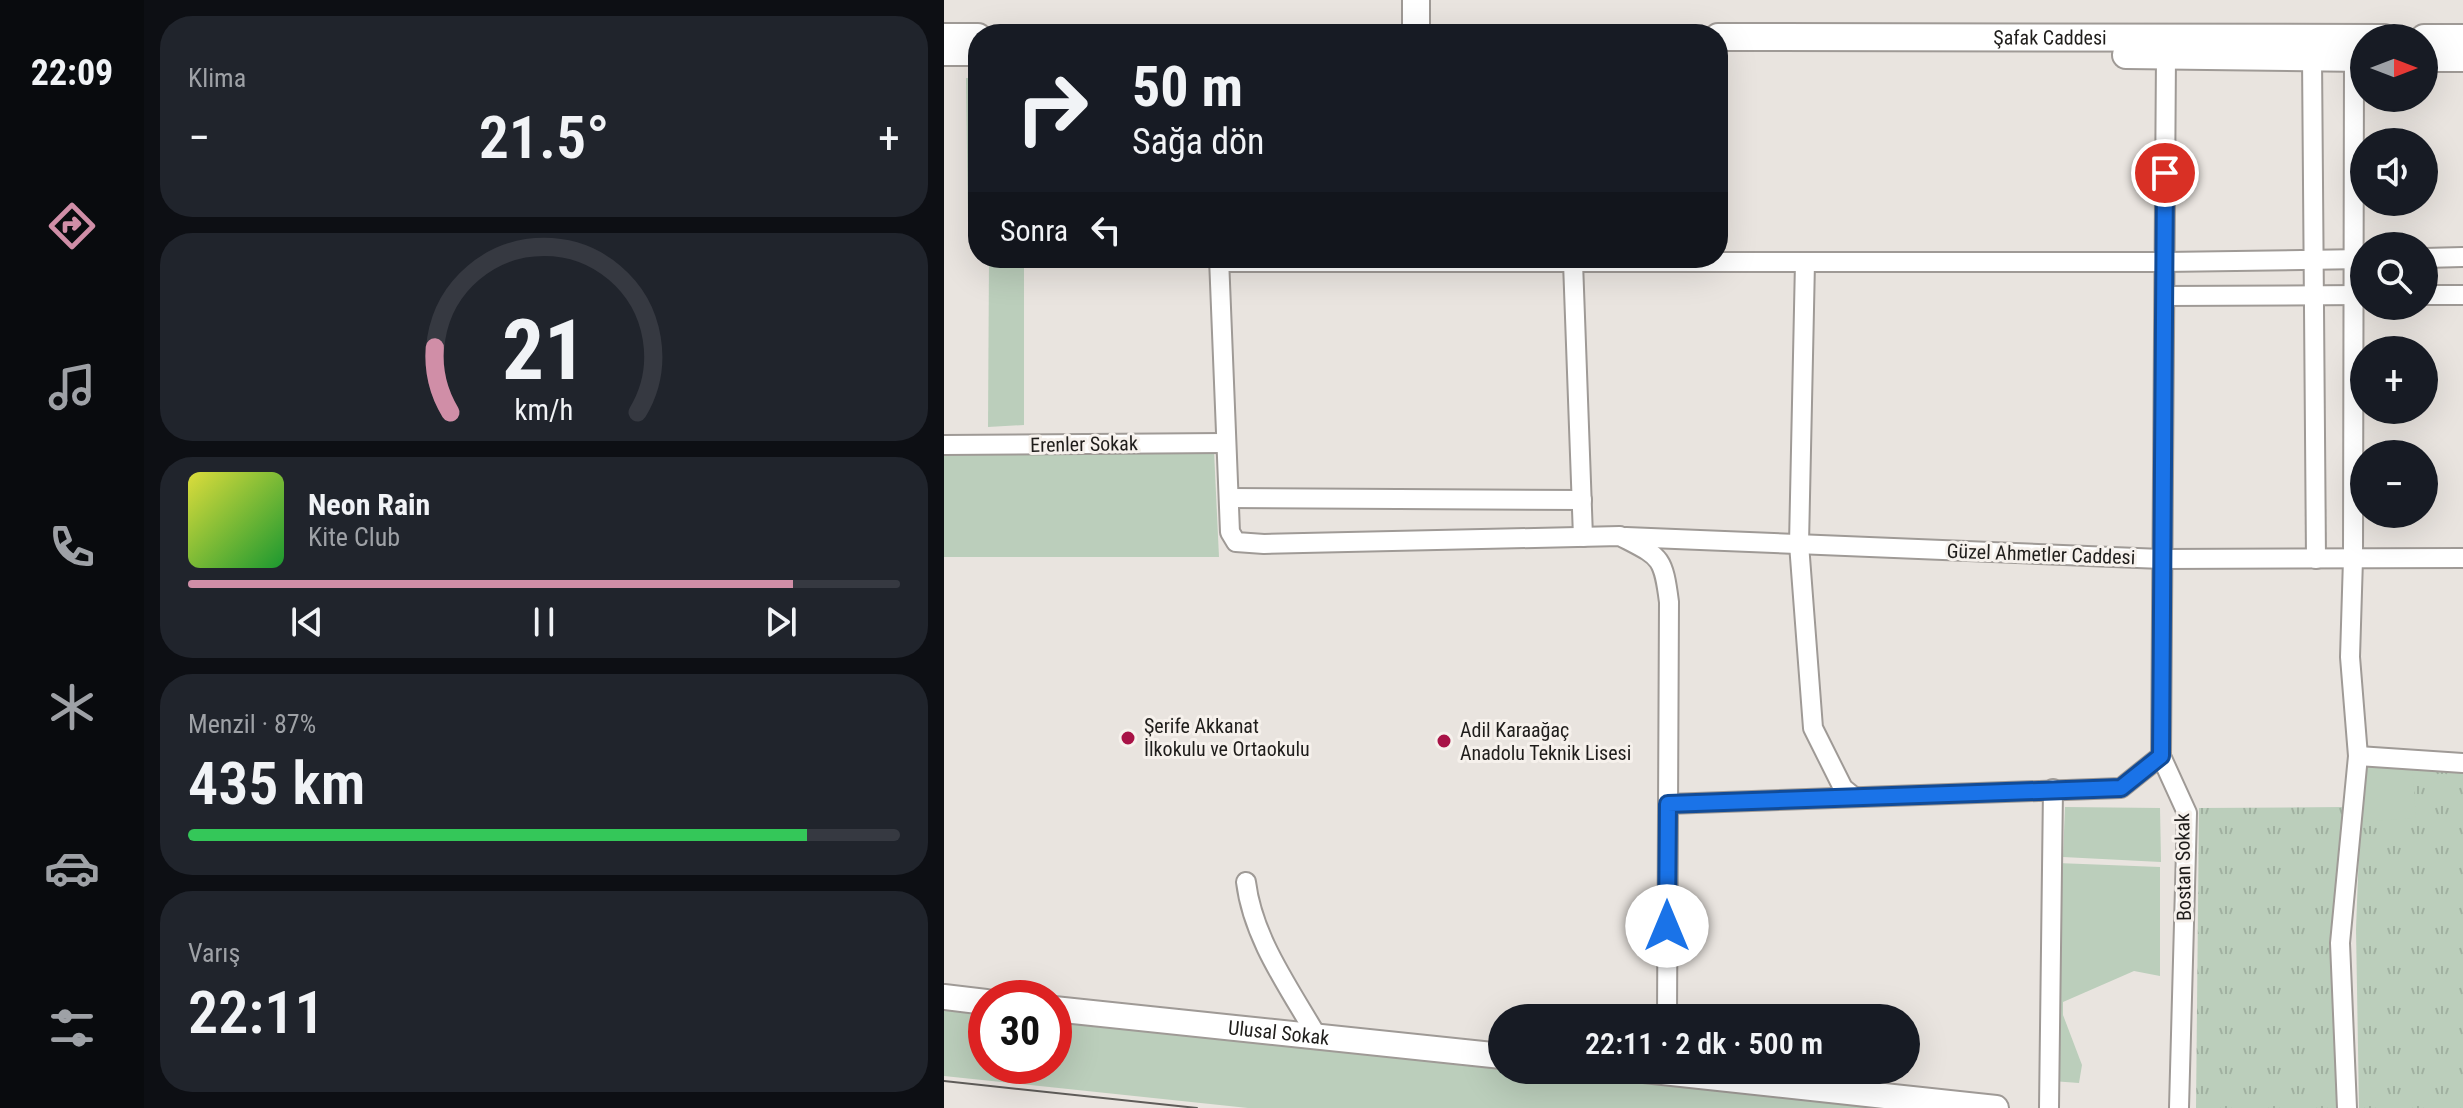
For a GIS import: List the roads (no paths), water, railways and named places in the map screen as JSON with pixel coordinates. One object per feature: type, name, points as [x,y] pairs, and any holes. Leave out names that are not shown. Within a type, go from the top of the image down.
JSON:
[{"type":"main road","points":[[1416,0],[1416,24]]},
{"type":"main road","points":[[944,37],[968,37]]},
{"type":"main road","name":"Şafak Caddesi","points":[[1728,37],[2350,38]]},
{"type":"main road","points":[[2044,37],[2069,55],[2350,58]]},
{"type":"main road","points":[[2438,38],[2463,38]]},
{"type":"main road","points":[[2438,58],[2463,58]]},
{"type":"street","name":"Bostan Sokak","points":[[2166,55],[2161,756],[2187,813],[2179,1108]]},
{"type":"street","points":[[944,56],[968,56]]},
{"type":"street","points":[[2312,57],[2316,559]]},
{"type":"street","points":[[2358,232],[2359,112]]},
{"type":"street","points":[[2438,258],[2463,257]]},
{"type":"street","points":[[1728,261],[2165,262],[2350,259]]},
{"type":"street","points":[[1805,262],[1799,544],[1813,728],[1843,788],[1853,796]]},
{"type":"street","points":[[1219,268],[1229,498],[1582,500]]},
{"type":"street","points":[[1573,268],[1583,537]]},
{"type":"street","points":[[2165,296],[2350,295]]},
{"type":"street","points":[[2438,295],[2463,295]]},
{"type":"street","points":[[2347,1108],[2340,943],[2358,756],[2350,657],[2358,320]]},
{"type":"street","name":"Erenler Sokak","points":[[944,445],[1225,443]]},
{"type":"street","name":"Güzel Ahmetler Caddesi","points":[[1229,498],[1230,532],[1236,542],[1264,544],[1620,536],[2162,559],[2463,558]]},
{"type":"street","points":[[1620,536],[1652,553],[1665,569],[1669,602],[1667,1004]]},
{"type":"street","points":[[1668,804],[2121,788],[2161,756]]},
{"type":"street","points":[[2358,756],[2463,763]]},
{"type":"street","points":[[2049,1108],[2053,789]]},
{"type":"street","points":[[1246,882],[1248,899],[1262,940],[1318,1038]]},
{"type":"street","points":[[944,997],[968,1000]]},
{"type":"street","name":"Ulusal Sokak","points":[[1072,1011],[1488,1055]]},
{"type":"street","points":[[1777,1084],[1996,1108]]},
{"type":"tram line","points":[[944,1081],[1197,1108]]},
{"type":"place","name":"Şerife Akkanat İlkokulu ve Ortaokulu","points":[[1128,738]]},
{"type":"place","name":"Adil Karaağaç Anadolu Teknik Lisesi","points":[[1444,741]]}]
